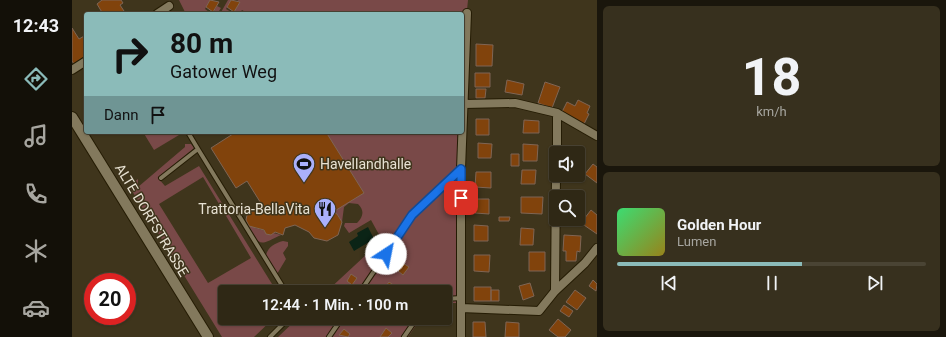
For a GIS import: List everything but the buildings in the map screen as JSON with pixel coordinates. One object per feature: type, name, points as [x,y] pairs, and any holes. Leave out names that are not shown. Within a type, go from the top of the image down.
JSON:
[{"type":"street","points":[[160,12],[169,6]]},
{"type":"street","points":[[467,13],[464,104],[515,103],[557,113],[597,136]]},
{"type":"street","points":[[72,70],[84,62]]},
{"type":"street","points":[[557,113],[557,146]]},
{"type":"street","name":"ALTE DORFSTRASSE","points":[[72,117],[208,337]]},
{"type":"street","points":[[461,337],[461,169],[463,134]]},
{"type":"street","points":[[555,291],[556,182]]},
{"type":"street","points":[[462,308],[539,311],[555,291],[585,263],[597,248]]},
{"type":"lane","points":[[189,134],[282,285]]},
{"type":"lane","points":[[161,178],[198,149]]},
{"type":"lane","points":[[365,285],[412,215],[461,169]]},
{"type":"lane","points":[[452,298],[462,298]]},
{"type":"lane","points":[[270,337],[282,325]]},
{"type":"lane","points":[[329,337],[337,325]]},
{"type":"lane","points":[[404,337],[412,325]]},
{"type":"shaded area","points":[[179,0],[210,0],[205,9],[209,12],[185,12]]},
{"type":"shaded area","points":[[228,0],[231,0],[226,9],[231,12],[221,12]]},
{"type":"shaded area","points":[[237,0],[468,0],[464,41],[464,12],[246,12],[242,10],[240,12],[234,12],[240,2]]},
{"type":"shaded area","points":[[217,6],[221,8],[218,12],[213,12]]},
{"type":"shaded area","points":[[144,134],[181,134],[154,150]]},
{"type":"shaded area","points":[[265,134],[462,134],[458,167],[457,303],[452,303],[452,285],[334,285],[382,240],[371,220],[349,233],[344,226],[345,223],[357,223],[361,218],[362,209],[358,204],[349,203],[344,207],[342,222],[337,214],[333,212],[321,219]]},
{"type":"shaded area","points":[[185,144],[191,144],[194,148],[158,178],[165,186],[199,166],[272,284],[218,285],[218,325],[267,325],[254,337],[222,337],[129,186],[138,179],[138,187],[185,147]],"holes":[[[203,177],[251,258],[208,283],[159,204]]]},
{"type":"shaded area","points":[[247,225],[281,235],[269,241],[261,242],[255,238]]},
{"type":"shaded area","points":[[368,227],[374,239],[354,251],[349,242],[358,236],[357,233]]},
{"type":"shaded area","points":[[283,241],[288,242],[288,246],[283,253],[286,259],[277,274],[266,255],[272,246]]},
{"type":"shaded area","points":[[291,325],[416,325],[408,337],[278,337]]},
{"type":"place","name":"Havellandhalle","points":[[304,184]]},
{"type":"place","name":"Trattoria-BellaVita","points":[[325,228]]},
{"type":"route","points":[[386,254],[412,215],[461,169],[461,198]]}]
